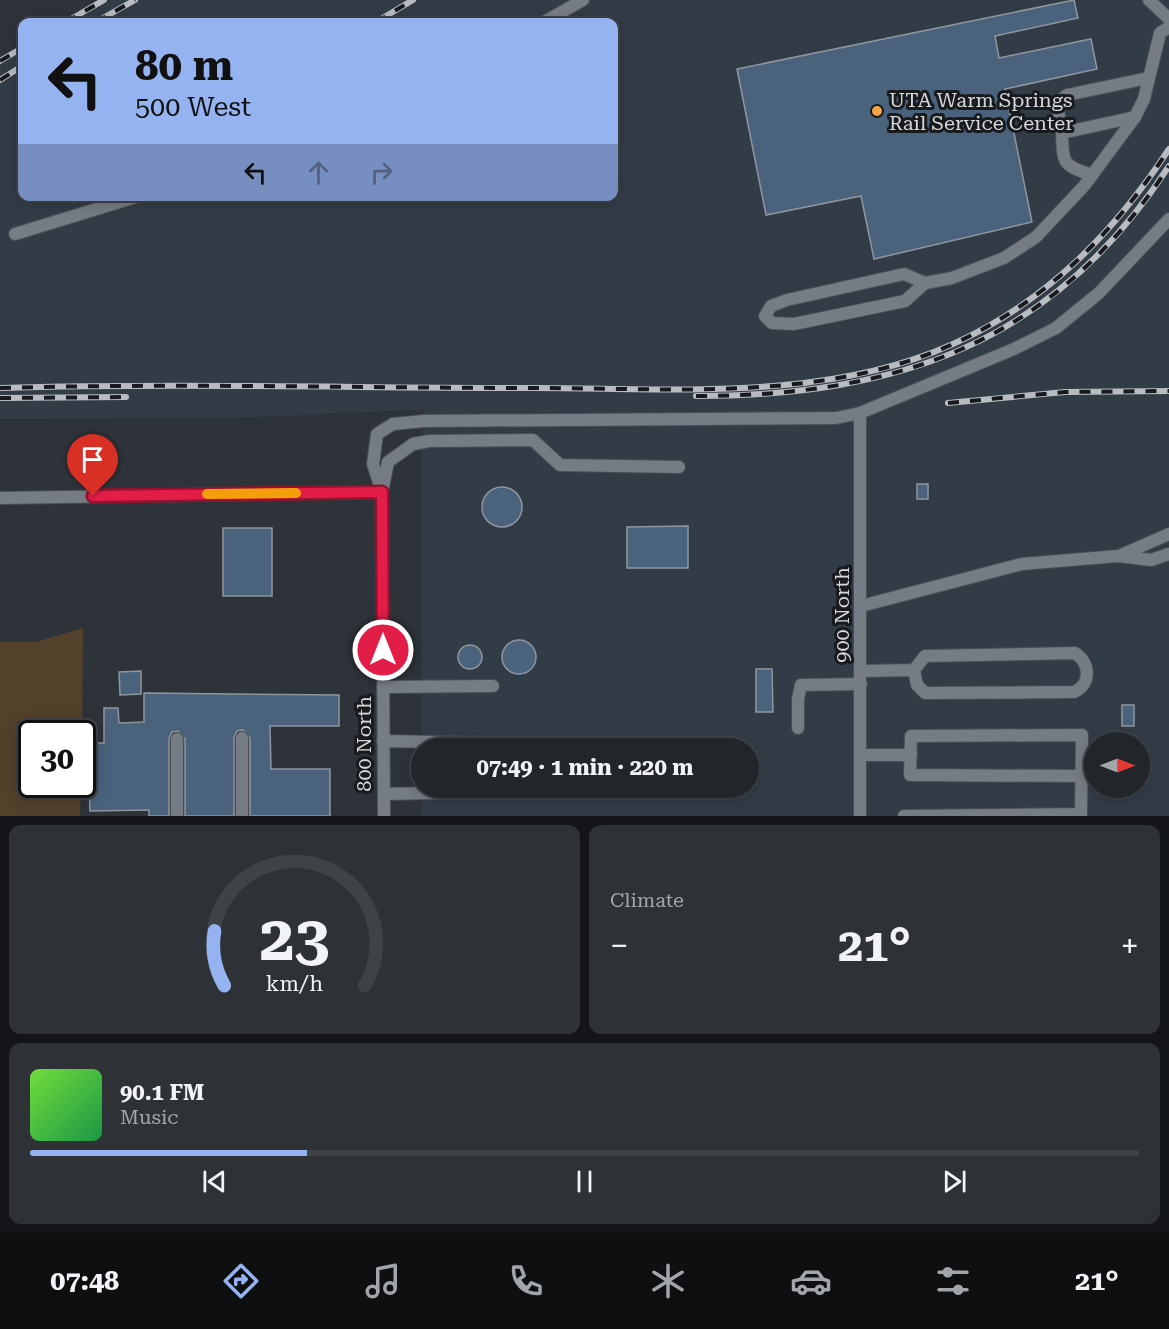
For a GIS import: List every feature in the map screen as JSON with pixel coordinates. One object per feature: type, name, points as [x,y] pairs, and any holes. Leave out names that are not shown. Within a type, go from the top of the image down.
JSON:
[{"type":"street","points":[[550,18],[583,0]]},
{"type":"street","points":[[1149,0],[1169,19]]},
{"type":"street","points":[[925,283],[904,274],[787,300],[771,306],[765,316],[772,323],[794,324],[905,302],[925,283],[952,278],[1004,258],[1036,237],[1092,175],[1135,117],[1144,99],[1160,33],[1169,27]]},
{"type":"street","points":[[1092,175],[1069,167],[1065,161],[1057,105],[1060,98],[1148,78]]},
{"type":"street","points":[[1062,133],[1135,117]]},
{"type":"street","points":[[15,234],[123,201]]},
{"type":"street","points":[[382,492],[373,464],[377,434],[393,424],[424,421],[836,418],[860,413],[1014,349],[1056,328],[1100,293],[1169,219]]},
{"type":"street","name":"900 North","points":[[860,413],[860,816]]},
{"type":"street","points":[[382,492],[388,462],[412,444],[429,441],[533,440],[560,465],[679,467]]},
{"type":"street","points":[[0,498],[382,492]]},
{"type":"street","name":"800 North","points":[[382,492],[384,816]]},
{"type":"street","points":[[1118,556],[1169,534]]},
{"type":"street","points":[[861,606],[1022,564],[1118,556],[1151,560],[1169,554]]},
{"type":"street","points":[[798,728],[798,699],[801,685],[914,670],[925,656],[1075,652],[1086,664],[1087,675],[1080,689],[1074,692],[925,693],[917,685],[914,670]]},
{"type":"street","points":[[383,687],[493,686]]},
{"type":"street","points":[[904,816],[1081,814],[1082,776],[1082,735],[911,736],[910,775],[1082,776]]},
{"type":"street","points":[[177,738],[177,816]]},
{"type":"street","points":[[242,738],[242,816]]},
{"type":"street","points":[[383,741],[411,741]]},
{"type":"street","points":[[860,755],[911,755]]},
{"type":"street","points":[[384,794],[411,793]]},
{"type":"shaded area","points":[[111,0],[1169,0],[1169,816],[422,816],[422,798],[759,798],[759,738],[422,738],[422,432],[425,409],[260,417],[0,419],[0,65],[18,54],[18,201],[618,201],[618,18],[80,18]]},
{"type":"shaded area","points":[[83,628],[82,720],[18,720],[18,798],[81,798],[80,816],[0,816],[0,642],[36,642]]},
{"type":"building","name":"UTA Warm Springs Rail Service Center","points":[[1074,0],[1078,18],[995,36],[999,58],[1091,39],[1097,69],[1005,89],[1032,222],[874,259],[861,196],[766,215],[737,69]]},
{"type":"building","points":[[917,484],[928,484],[928,499],[917,499]]},
{"type":"building","points":[[502,487],[516,493],[522,507],[516,521],[502,527],[488,521],[482,507],[488,493]]},
{"type":"building","points":[[688,526],[688,568],[627,568],[627,527]]},
{"type":"building","points":[[223,528],[272,528],[272,596],[223,596]]},
{"type":"building","points":[[519,640],[531,645],[536,657],[531,669],[519,674],[507,669],[502,657],[507,645]]},
{"type":"building","points":[[470,645],[479,648],[482,657],[479,666],[470,669],[461,666],[458,657],[461,648]]},
{"type":"building","points":[[756,669],[772,669],[773,712],[756,712]]},
{"type":"building","points":[[141,671],[141,694],[120,695],[119,672]]},
{"type":"building","points":[[144,693],[339,695],[339,726],[270,726],[271,769],[330,769],[330,816],[250,816],[250,738],[243,730],[237,731],[234,738],[234,816],[185,816],[185,739],[178,731],[172,732],[169,739],[169,816],[149,816],[149,810],[90,811],[90,798],[96,798],[96,743],[104,743],[104,708],[118,708],[119,723],[144,722]]},
{"type":"building","points":[[1122,705],[1134,705],[1134,726],[1122,726]]},
{"type":"railway","points":[[73,18],[104,0]]},
{"type":"railway","points":[[103,18],[135,0]]},
{"type":"railway","points":[[383,18],[413,0]]},
{"type":"railway","points":[[0,61],[18,50]]},
{"type":"railway","points":[[0,80],[18,69]]},
{"type":"railway","points":[[0,388],[201,386],[694,389],[748,388],[853,375],[904,363],[953,344],[1018,308],[1048,286],[1101,237],[1148,180],[1169,149]]},
{"type":"railway","points":[[696,396],[770,393],[839,385],[905,370],[966,347],[1022,317],[1075,277],[1124,227],[1169,166]]},
{"type":"railway","points":[[948,403],[1065,392],[1169,391]]},
{"type":"railway","points":[[0,398],[126,397]]},
{"type":"slow traffic","points":[[207,494],[296,493]]},
{"type":"place","name":"UTA Warm Springs Rail Service Center","points":[[877,111]]},
{"type":"route","points":[[93,496],[382,492],[383,650]]}]
